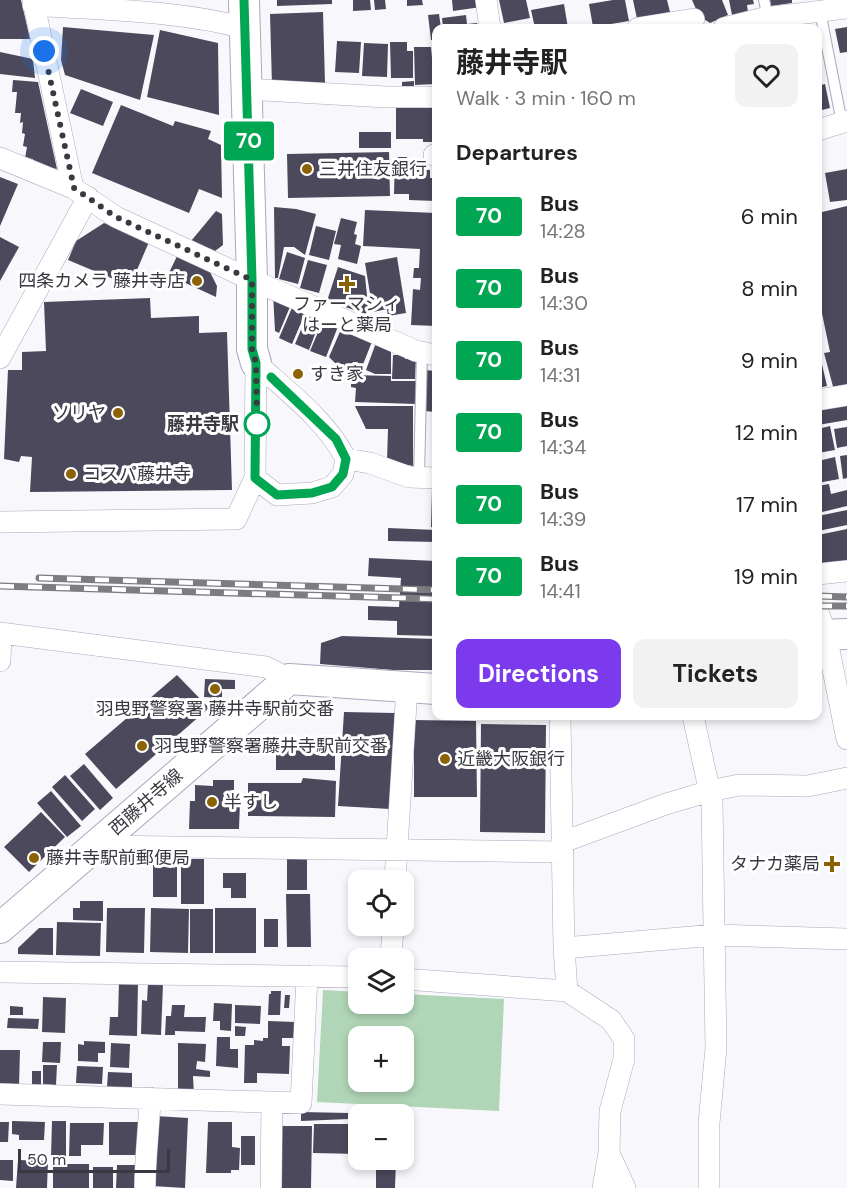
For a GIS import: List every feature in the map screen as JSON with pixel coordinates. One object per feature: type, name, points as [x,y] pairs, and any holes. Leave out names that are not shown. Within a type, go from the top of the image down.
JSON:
[{"type":"main road","points":[[245,14],[252,349],[256,363]]},
{"type":"main road","points":[[289,678],[432,689]]},
{"type":"main road","name":"西藤井寺線","points":[[0,928],[289,678]]},
{"type":"street","points":[[486,0],[489,24]]},
{"type":"street","points":[[684,0],[695,24]]},
{"type":"street","points":[[0,358],[81,192],[33,2],[223,22],[245,14]]},
{"type":"street","points":[[733,24],[766,9],[820,12],[847,8]]},
{"type":"street","points":[[247,89],[386,97],[432,97]]},
{"type":"street","points":[[822,129],[844,122]]},
{"type":"street","points":[[0,158],[81,192],[116,217],[252,280],[429,354]]},
{"type":"street","points":[[255,478],[277,495],[312,493],[332,487],[343,474],[346,459],[336,439],[302,404],[256,363]]},
{"type":"street","points":[[0,522],[236,519],[255,478],[256,363]]},
{"type":"street","points":[[822,399],[847,395]]},
{"type":"street","points":[[346,459],[370,463],[410,477],[428,477]]},
{"type":"street","points":[[822,574],[847,571]]},
{"type":"street","points":[[827,629],[847,739]]},
{"type":"street","points":[[0,661],[0,633],[266,667],[289,678]]},
{"type":"street","points":[[396,870],[407,687]]},
{"type":"street","points":[[560,720],[564,948],[567,991]]},
{"type":"street","points":[[694,720],[712,802],[716,1048],[709,1123],[709,1188]]},
{"type":"street","points":[[96,846],[397,851],[563,847],[666,804],[710,791],[739,785],[808,786],[847,778]]},
{"type":"street","points":[[564,948],[715,935],[847,939]]},
{"type":"street","points":[[0,972],[348,977]]},
{"type":"street","points":[[0,1094],[301,1103],[307,976]]},
{"type":"street","points":[[414,980],[567,991],[611,1020],[624,1039],[624,1059],[610,1111],[609,1153],[603,1188]]},
{"type":"street","points":[[145,1188],[145,1155],[150,1126],[150,1098]]},
{"type":"street","points":[[271,1188],[272,1102]]},
{"type":"street","points":[[609,1153],[625,1188]]},
{"type":"lane","points":[[820,12],[844,122]]},
{"type":"lane","points":[[428,477],[429,354]]},
{"type":"green space","points":[[323,990],[348,991],[348,1014],[414,1014],[414,994],[504,999],[499,1111],[414,1107],[414,1104],[317,1102]]},
{"type":"building","points":[[0,0],[21,0],[30,39],[0,39]]},
{"type":"building","points":[[277,0],[332,0],[332,4],[277,6]]},
{"type":"building","points":[[353,0],[370,0],[371,10],[353,11]]},
{"type":"building","points":[[374,0],[385,0],[386,9],[375,10]]},
{"type":"building","points":[[407,0],[422,0],[423,5],[407,6]]},
{"type":"building","points":[[452,0],[480,0],[481,7],[453,11]]},
{"type":"building","points":[[499,0],[526,0],[530,18],[504,23]]},
{"type":"building","points":[[625,0],[629,21],[592,24],[589,4]]},
{"type":"building","points":[[633,0],[667,0],[670,12],[637,19]]},
{"type":"building","points":[[692,0],[722,0],[728,15],[710,23],[699,16]]},
{"type":"building","points":[[729,0],[753,0],[754,4],[747,5],[748,12],[732,15]]},
{"type":"building","points":[[770,0],[792,0],[792,3],[771,6]]},
{"type":"building","points":[[564,4],[567,24],[534,24],[531,10]]},
{"type":"building","points":[[323,12],[325,83],[272,85],[270,14]]},
{"type":"building","points":[[439,14],[440,24],[432,24],[432,40],[431,40],[428,15]]},
{"type":"building","points":[[466,15],[467,24],[443,24],[442,18]]},
{"type":"building","points":[[63,27],[154,35],[140,100],[65,75],[61,60]]},
{"type":"building","points":[[847,27],[847,52],[840,53],[835,29]]},
{"type":"building","points":[[160,30],[218,43],[219,115],[147,97]]},
{"type":"building","points":[[337,41],[361,42],[359,73],[335,72]]},
{"type":"building","points":[[390,42],[407,42],[407,51],[413,51],[413,78],[391,78]]},
{"type":"building","points":[[364,43],[388,44],[387,77],[362,76]]},
{"type":"building","points":[[414,47],[431,47],[432,84],[415,85]]},
{"type":"building","points":[[0,52],[33,59],[35,78],[0,74]]},
{"type":"building","points":[[13,80],[38,82],[57,169],[32,165],[33,159],[25,158],[27,147],[23,146],[25,134],[22,133],[23,122],[20,123],[21,113],[15,113],[17,92],[12,92]]},
{"type":"building","points":[[414,81],[414,94],[402,94],[402,82]]},
{"type":"building","points":[[825,84],[830,108],[822,110],[822,85]]},
{"type":"building","points":[[81,89],[113,102],[103,126],[70,113]]},
{"type":"building","points":[[396,101],[432,106],[432,142],[423,142],[423,139],[396,139]]},
{"type":"building","points":[[121,105],[173,126],[175,121],[211,131],[208,139],[221,145],[222,198],[199,189],[189,213],[92,173]]},
{"type":"building","points":[[359,132],[391,132],[391,148],[359,148]]},
{"type":"building","points":[[389,152],[390,196],[288,198],[287,154]]},
{"type":"building","points":[[395,157],[407,157],[406,162],[423,163],[423,169],[430,170],[432,201],[409,200],[409,194],[394,194]]},
{"type":"building","points":[[847,169],[847,200],[830,202],[825,173]]},
{"type":"building","points":[[0,177],[18,184],[0,226]]},
{"type":"building","points":[[847,206],[847,390],[835,394],[824,353],[830,352],[822,313],[822,212]]},
{"type":"building","points":[[274,207],[316,214],[305,255],[294,247],[284,247],[278,278],[275,278]]},
{"type":"building","points":[[365,210],[432,213],[432,326],[411,325],[413,289],[420,290],[421,278],[413,278],[414,268],[419,268],[420,249],[363,246]]},
{"type":"building","points":[[216,211],[222,214],[223,245],[215,251],[191,241]]},
{"type":"building","points":[[341,218],[357,222],[354,234],[357,235],[355,244],[361,246],[357,264],[338,259],[341,245],[334,244]]},
{"type":"building","points":[[104,223],[149,242],[130,286],[68,260],[76,241]]},
{"type":"building","points":[[316,226],[336,231],[329,260],[309,255]]},
{"type":"building","points":[[0,237],[19,247],[0,281]]},
{"type":"building","points":[[287,252],[305,258],[298,284],[279,279]]},
{"type":"building","name":"四条カメラ 藤井寺店","points":[[178,254],[208,268],[217,286],[216,297],[168,275]]},
{"type":"building","points":[[397,257],[406,313],[388,316],[387,309],[373,312],[365,263]]},
{"type":"building","points":[[308,260],[327,265],[319,293],[300,288]]},
{"type":"building","points":[[338,267],[365,276],[369,315],[327,301]]},
{"type":"building","points":[[273,293],[292,302],[279,333],[275,331]]},
{"type":"building","name":"ソリヤ","points":[[150,298],[151,318],[199,316],[199,333],[227,332],[232,490],[30,492],[32,457],[21,456],[19,462],[4,459],[8,370],[22,370],[22,352],[46,351],[44,302]]},
{"type":"building","points":[[294,303],[307,309],[292,344],[279,338]]},
{"type":"building","points":[[309,311],[322,316],[309,350],[295,344]]},
{"type":"building","points":[[324,318],[339,324],[326,357],[310,351]]},
{"type":"building","points":[[342,327],[373,339],[362,367],[347,375],[329,357]]},
{"type":"building","points":[[377,340],[391,345],[391,374],[375,374],[366,370]]},
{"type":"building","points":[[393,355],[405,355],[405,359],[416,359],[415,379],[392,379]]},
{"type":"building","points":[[822,364],[827,386],[822,387]]},
{"type":"building","points":[[425,370],[432,371],[432,412],[424,411]]},
{"type":"building","points":[[351,375],[391,376],[391,381],[416,381],[416,404],[355,402],[356,388],[351,387]]},
{"type":"building","points":[[847,401],[847,420],[822,424],[822,406]]},
{"type":"building","points":[[355,406],[413,406],[413,466],[387,461],[388,429],[366,429]]},
{"type":"building","points":[[830,426],[835,450],[822,452],[822,428]]},
{"type":"building","points":[[847,427],[847,446],[837,448],[834,429]]},
{"type":"building","points":[[847,455],[847,478],[843,479],[840,456]]},
{"type":"building","points":[[835,457],[839,479],[822,482],[822,460]]},
{"type":"building","points":[[829,484],[831,494],[847,490],[847,506],[822,512],[822,485]]},
{"type":"building","points":[[847,510],[847,525],[822,530],[822,515]]},
{"type":"building","points":[[388,528],[432,530],[432,542],[388,541]]},
{"type":"building","points":[[847,529],[847,561],[822,566],[822,534]]},
{"type":"building","points":[[369,558],[432,561],[432,636],[397,635],[397,621],[368,620],[368,606],[399,607],[401,578],[368,576]]},
{"type":"building","points":[[342,636],[432,639],[432,670],[393,670],[320,664],[321,643]]},
{"type":"building","points":[[177,675],[209,708],[116,789],[85,754]]},
{"type":"building","points":[[205,679],[235,680],[235,689],[222,689],[222,698],[204,697]]},
{"type":"building","points":[[344,712],[395,713],[390,809],[338,806]]},
{"type":"building","name":"近畿大阪銀行","points":[[414,720],[476,721],[477,797],[414,797]]},
{"type":"building","points":[[481,724],[546,725],[545,833],[480,832]]},
{"type":"building","points":[[276,745],[335,745],[335,770],[276,770]]},
{"type":"building","points":[[84,764],[113,798],[100,810],[70,776]]},
{"type":"building","points":[[65,775],[95,809],[82,821],[52,787]]},
{"type":"building","points":[[303,778],[336,781],[335,817],[248,816],[248,783],[301,783]]},
{"type":"building","points":[[213,780],[234,780],[234,802],[240,802],[239,829],[189,829],[190,801],[195,801],[195,785],[213,786]]},
{"type":"building","points":[[51,791],[81,826],[67,837],[37,803]]},
{"type":"building","points":[[41,812],[65,837],[29,872],[4,847]]},
{"type":"building","points":[[181,859],[204,859],[204,904],[181,904]]},
{"type":"building","points":[[287,859],[307,859],[307,890],[287,890]]},
{"type":"building","points":[[153,860],[177,860],[177,897],[153,897]]},
{"type":"building","points":[[223,873],[246,873],[246,898],[231,898],[231,888],[223,888]]},
{"type":"building","points":[[286,894],[310,894],[311,947],[287,947]]},
{"type":"building","points":[[80,901],[103,901],[103,921],[73,920],[73,908],[80,908]]},
{"type":"building","points":[[107,908],[145,908],[144,953],[106,952]]},
{"type":"building","points":[[151,908],[189,909],[188,953],[150,952]]},
{"type":"building","points":[[215,908],[256,908],[256,953],[215,953]]},
{"type":"building","points":[[190,909],[213,909],[213,953],[190,953]]},
{"type":"building","points":[[264,919],[278,919],[278,947],[264,947]]},
{"type":"building","points":[[57,922],[101,923],[100,956],[56,955]]},
{"type":"building","points":[[39,928],[53,928],[53,955],[18,954],[18,948]]},
{"type":"building","points":[[119,982],[138,983],[137,1036],[109,1035],[110,1017],[118,1017]]},
{"type":"building","points":[[148,983],[163,984],[161,1035],[141,1034],[142,1000],[147,1001]]},
{"type":"building","points":[[271,991],[281,991],[280,1015],[268,1015]]},
{"type":"building","points":[[285,995],[290,995],[289,1008],[284,1008]]},
{"type":"building","points":[[43,997],[66,998],[65,1033],[42,1032]]},
{"type":"building","points":[[214,1003],[232,1004],[231,1031],[220,1030],[220,1021],[213,1021]]},
{"type":"building","points":[[172,1005],[185,1005],[184,1017],[206,1017],[205,1032],[175,1031],[175,1035],[165,1035],[166,1016],[171,1016]]},
{"type":"building","points":[[235,1005],[261,1006],[260,1024],[235,1023]]},
{"type":"building","points":[[10,1006],[23,1007],[23,1015],[10,1015]]},
{"type":"building","points":[[8,1018],[39,1019],[38,1029],[7,1028]]},
{"type":"building","points":[[268,1021],[295,1022],[295,1038],[282,1038],[282,1046],[290,1046],[289,1074],[257,1073],[257,1083],[244,1083],[245,1045],[254,1045],[254,1040],[263,1041],[263,1038],[268,1038]]},
{"type":"building","points":[[235,1026],[246,1027],[245,1036],[235,1036]]},
{"type":"building","points":[[217,1037],[230,1037],[230,1049],[238,1049],[238,1068],[216,1066]]},
{"type":"building","points":[[84,1041],[105,1042],[105,1053],[98,1053],[98,1062],[78,1061],[78,1044],[84,1045]]},
{"type":"building","points":[[43,1042],[61,1042],[60,1063],[42,1062]]},
{"type":"building","points":[[111,1043],[130,1044],[129,1068],[110,1067]]},
{"type":"building","points":[[178,1043],[206,1044],[205,1062],[197,1061],[196,1069],[210,1071],[210,1077],[193,1076],[194,1096],[178,1096]]},
{"type":"building","points":[[0,1050],[20,1050],[19,1086],[0,1085]]},
{"type":"building","points":[[43,1065],[57,1065],[56,1085],[43,1084]]},
{"type":"building","points":[[77,1066],[103,1067],[102,1084],[76,1083]]},
{"type":"building","points":[[32,1071],[41,1071],[41,1085],[32,1085]]},
{"type":"building","points":[[108,1072],[132,1073],[132,1088],[107,1087]]},
{"type":"building","points":[[301,1112],[348,1113],[348,1119],[301,1121]]},
{"type":"building","points":[[155,1116],[188,1118],[185,1188],[152,1186]]},
{"type":"building","points":[[12,1121],[45,1122],[44,1140],[19,1140],[19,1135],[12,1134]]},
{"type":"building","points":[[52,1121],[66,1121],[66,1157],[51,1157]]},
{"type":"building","points":[[0,1122],[9,1122],[8,1142],[0,1142]]},
{"type":"building","points":[[109,1122],[138,1122],[138,1155],[109,1155]]},
{"type":"building","points":[[208,1122],[232,1122],[232,1147],[240,1148],[239,1170],[231,1170],[231,1173],[206,1173]]},
{"type":"building","points":[[70,1123],[104,1123],[103,1145],[81,1145],[81,1156],[69,1156]]},
{"type":"building","points":[[314,1124],[348,1124],[348,1154],[313,1153]]},
{"type":"building","points":[[279,1126],[312,1126],[311,1188],[278,1188]]},
{"type":"building","points":[[241,1136],[255,1136],[255,1165],[241,1165]]},
{"type":"building","points":[[0,1160],[13,1160],[13,1181],[0,1180]]},
{"type":"building","points":[[18,1160],[48,1161],[47,1188],[16,1188]]},
{"type":"building","points":[[53,1164],[89,1164],[89,1188],[53,1188]]},
{"type":"building","points":[[117,1165],[138,1165],[137,1188],[116,1188]]},
{"type":"building","points":[[93,1167],[113,1167],[113,1188],[93,1188]]},
{"type":"building","points":[[376,1170],[396,1170],[395,1188],[376,1188]]},
{"type":"railway","points":[[39,578],[432,590]]},
{"type":"railway","points":[[0,586],[432,599]]},
{"type":"railway","points":[[822,596],[847,597]]},
{"type":"railway","points":[[822,606],[847,606]]},
{"type":"bus line","name":"70","points":[[244,0],[252,349],[256,363],[255,478],[277,495],[312,493],[332,487],[343,474],[346,459],[336,439],[302,404],[271,377]]},
{"type":"place","name":"三井住友銀行","points":[[307,169]]},
{"type":"place","name":"四条カメラ 藤井寺店","points":[[197,281]]},
{"type":"place","name":"ファーマシィ はーと薬局","points":[[347,284]]},
{"type":"place","name":"すき家","points":[[298,374]]},
{"type":"place","name":"ソリヤ","points":[[118,413]]},
{"type":"place","name":"藤井寺駅","points":[[257,424]]},
{"type":"place","name":"コスパ藤井寺","points":[[71,474]]},
{"type":"place","name":"羽曳野警察署 藤井寺駅前交番","points":[[215,689]]},
{"type":"place","name":"羽曳野警察署藤井寺駅前交番","points":[[142,746]]},
{"type":"place","name":"近畿大阪銀行","points":[[445,759]]},
{"type":"place","name":"半すし","points":[[212,802]]},
{"type":"place","name":"藤井寺駅前郵便局","points":[[34,858]]},
{"type":"place","name":"タナカ薬局","points":[[832,864]]},
{"type":"route","points":[[44,51],[74,188],[116,217],[252,280],[252,349],[256,363],[257,424]]}]
